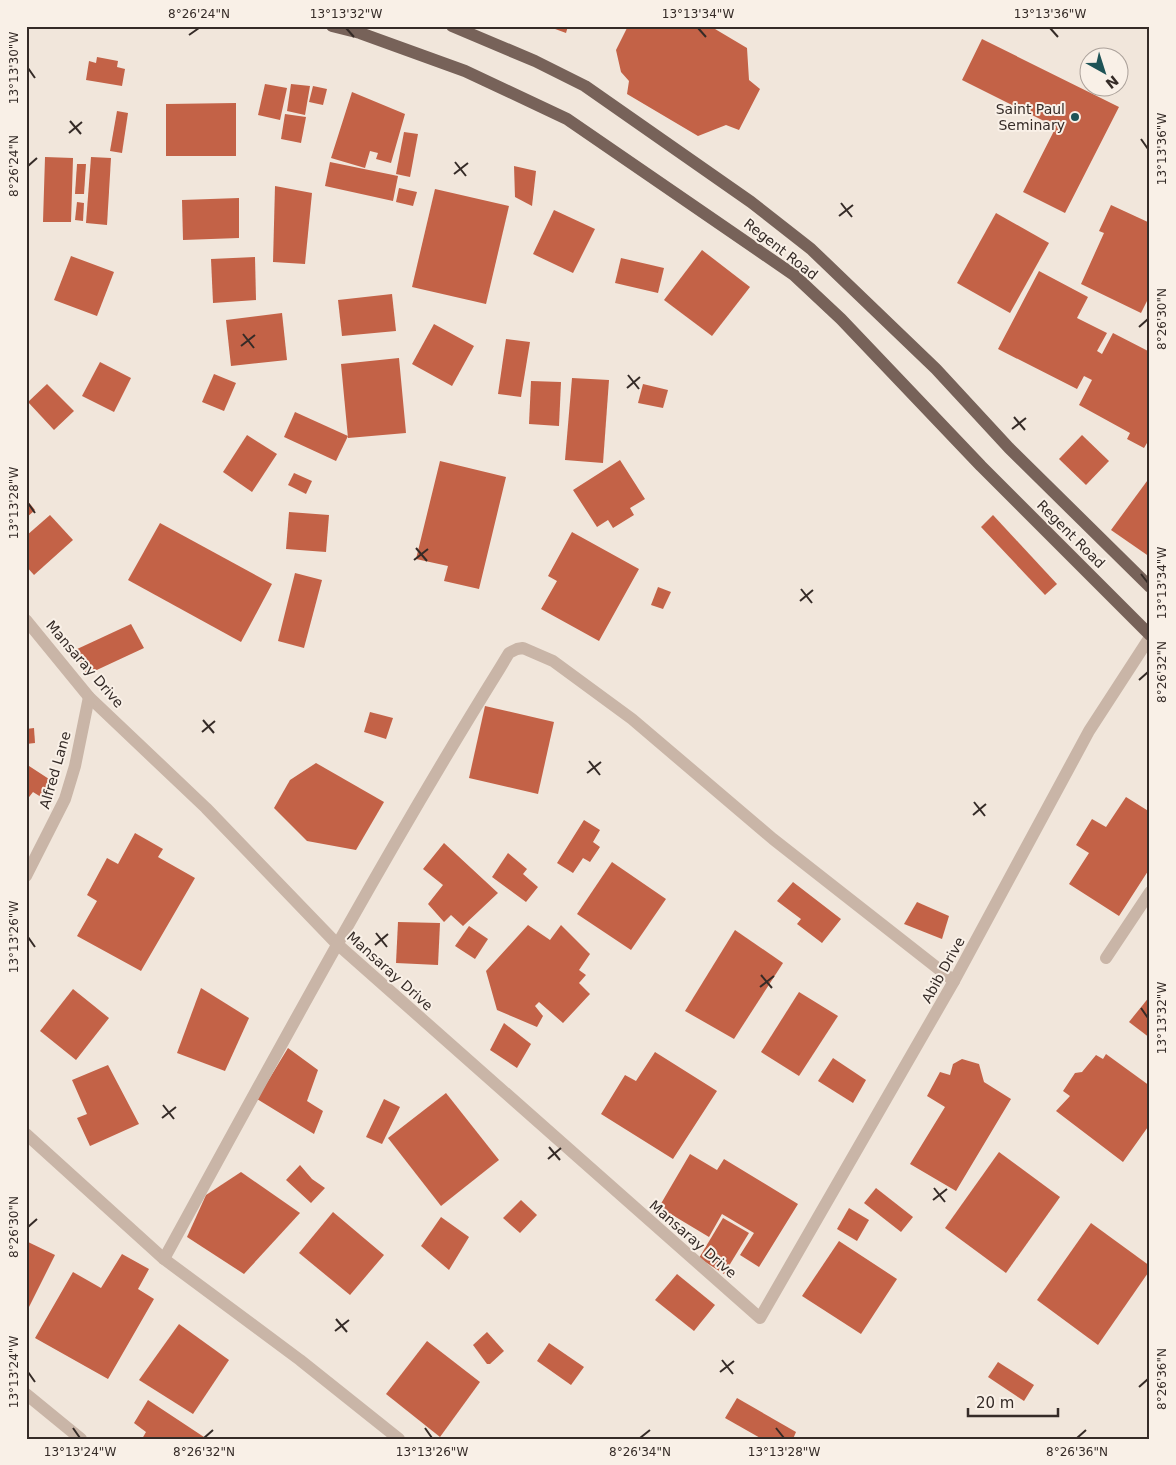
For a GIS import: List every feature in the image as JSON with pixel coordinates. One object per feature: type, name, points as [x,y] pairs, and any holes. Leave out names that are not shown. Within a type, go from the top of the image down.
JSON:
[{"type":"main road","name":"Regent Road","points":[[332,26],[360,33],[464,71],[567,120],[794,275],[841,319],[955,439],[1150,636]]},
{"type":"main road","name":"Regent Road","points":[[452,26],[535,61],[585,86],[750,202],[811,249],[936,369],[1009,448],[1150,587]]},
{"type":"street","name":"Mansaray Drive","points":[[26,620],[89,697],[206,808],[336,943],[760,1318]]},
{"type":"street","name":"Abib Drive","points":[[760,1318],[954,981],[1012,876],[1055,790],[1089,731],[1150,636]]},
{"type":"street","points":[[164,1259],[336,943],[422,793],[510,653],[523,648],[553,662],[632,719],[773,839],[954,981]]},
{"type":"street","name":"Alfred Lane","points":[[26,876],[65,799],[89,697]]},
{"type":"street","points":[[1106,958],[1150,892]]},
{"type":"street","points":[[26,1134],[164,1259],[300,1360],[399,1439]]},
{"type":"street","points":[[26,1394],[81,1439]]},
{"type":"building","points":[[547,26],[568,26],[566,33]]},
{"type":"building","points":[[628,26],[710,26],[747,48],[749,80],[760,89],[739,130],[726,125],[698,136],[627,94],[629,81],[621,72],[616,50]]},
{"type":"building","name":"Saint Paul Seminary","points":[[982,39],[1078,87],[1078,98],[1101,98],[1119,107],[1065,213],[1023,192],[1056,127],[962,80]]},
{"type":"building","points":[[97,57],[118,61],[117,67],[125,69],[122,86],[86,80],[89,61],[96,63]]},
{"type":"building","points":[[265,84],[287,88],[280,120],[258,115]]},
{"type":"building","points":[[291,84],[310,86],[305,115],[287,111]]},
{"type":"building","points":[[313,86],[327,89],[323,105],[309,102]]},
{"type":"building","points":[[352,92],[405,114],[391,163],[376,159],[378,153],[370,151],[365,168],[331,158]]},
{"type":"building","points":[[236,103],[236,156],[166,156],[166,104]]},
{"type":"building","points":[[117,111],[128,113],[122,153],[110,151]]},
{"type":"building","points":[[285,114],[306,117],[301,143],[281,139]]},
{"type":"building","points":[[404,132],[418,134],[410,177],[396,174]]},
{"type":"building","points":[[45,157],[73,158],[71,222],[43,222]]},
{"type":"building","points":[[91,157],[111,158],[107,225],[86,223]]},
{"type":"building","points":[[330,162],[398,176],[393,201],[325,186]]},
{"type":"building","points":[[77,164],[86,164],[84,194],[75,194]]},
{"type":"building","points":[[514,166],[536,171],[532,206],[515,197]]},
{"type":"building","points":[[275,186],[312,193],[305,264],[273,262]]},
{"type":"building","points":[[399,188],[417,192],[413,206],[396,202]]},
{"type":"building","points":[[435,189],[509,206],[486,304],[412,287]]},
{"type":"building","points":[[239,198],[239,238],[183,240],[182,200]]},
{"type":"building","points":[[77,202],[84,203],[83,221],[75,220]]},
{"type":"building","points":[[1111,205],[1150,223],[1150,295],[1141,313],[1081,284],[1104,233],[1099,231]]},
{"type":"building","points":[[554,210],[595,229],[573,273],[533,254]]},
{"type":"building","points":[[996,213],[1049,243],[1010,313],[957,283]]},
{"type":"building","points":[[702,250],[750,287],[712,336],[664,300]]},
{"type":"building","points":[[71,256],[114,272],[97,316],[54,300]]},
{"type":"building","points":[[255,257],[256,300],[213,303],[211,259]]},
{"type":"building","points":[[621,258],[664,268],[658,293],[615,283]]},
{"type":"building","points":[[1039,271],[1088,297],[1077,318],[1107,333],[1097,351],[1102,354],[1113,333],[1150,352],[1150,438],[1144,448],[1127,439],[1130,433],[1079,405],[1092,380],[1084,376],[1077,389],[998,349]]},
{"type":"building","points":[[392,294],[396,331],[342,336],[338,300]]},
{"type":"building","points":[[282,313],[287,360],[231,366],[226,320]]},
{"type":"building","points":[[434,324],[474,346],[452,386],[412,364]]},
{"type":"building","points":[[506,339],[530,342],[521,397],[498,394]]},
{"type":"building","points":[[399,358],[406,433],[348,438],[341,364]]},
{"type":"building","points":[[100,362],[131,378],[114,412],[82,396]]},
{"type":"building","points":[[214,374],[236,383],[224,411],[202,402]]},
{"type":"building","points":[[572,378],[609,380],[603,463],[565,460]]},
{"type":"building","points":[[531,381],[561,382],[559,426],[529,424]]},
{"type":"building","points":[[47,384],[74,411],[54,430],[28,402]]},
{"type":"building","points":[[643,384],[668,390],[663,408],[638,403]]},
{"type":"building","points":[[295,412],[348,436],[336,461],[284,437]]},
{"type":"building","points":[[247,435],[277,454],[252,492],[223,472]]},
{"type":"building","points":[[1082,435],[1109,461],[1086,485],[1059,459]]},
{"type":"building","points":[[620,460],[645,499],[630,508],[634,515],[613,528],[608,520],[597,527],[573,490]]},
{"type":"building","points":[[440,461],[506,477],[479,589],[444,581],[448,566],[416,559]]},
{"type":"building","points":[[294,473],[312,481],[306,494],[288,485]]},
{"type":"building","points":[[1150,477],[1150,557],[1111,530]]},
{"type":"building","points":[[26,499],[35,510],[26,518]]},
{"type":"building","points":[[289,512],[329,515],[326,552],[286,549]]},
{"type":"building","points":[[50,515],[73,540],[34,575],[26,566],[26,536]]},
{"type":"building","points":[[993,515],[1057,584],[1045,595],[981,527]]},
{"type":"building","points":[[160,523],[272,584],[241,642],[128,580]]},
{"type":"building","points":[[572,532],[639,569],[599,641],[541,609],[557,581],[548,576]]},
{"type":"building","points":[[295,573],[322,580],[304,648],[278,641]]},
{"type":"building","points":[[658,587],[671,592],[663,609],[651,605]]},
{"type":"building","points":[[131,624],[144,648],[86,675],[75,650]]},
{"type":"building","points":[[485,706],[554,722],[538,794],[469,778]]},
{"type":"building","points":[[370,712],[393,718],[386,739],[364,732]]},
{"type":"building","points":[[34,728],[35,743],[26,744],[26,729]]},
{"type":"building","points":[[316,763],[384,802],[356,850],[307,841],[274,808],[290,780]]},
{"type":"building","points":[[26,764],[52,781],[41,797],[33,792],[26,801]]},
{"type":"building","points":[[1126,797],[1150,812],[1150,868],[1119,916],[1069,884],[1089,853],[1076,845],[1092,819],[1106,827]]},
{"type":"building","points":[[584,820],[600,830],[593,842],[600,847],[590,862],[583,858],[573,873],[557,863]]},
{"type":"building","points":[[135,833],[163,849],[158,857],[195,878],[141,971],[77,936],[97,901],[87,895],[107,858],[118,864]]},
{"type":"building","points":[[444,843],[498,893],[463,926],[451,915],[444,922],[428,904],[443,885],[423,869]]},
{"type":"building","points":[[508,853],[527,869],[523,874],[538,887],[526,902],[492,877]]},
{"type":"building","points":[[612,862],[666,899],[631,950],[577,914]]},
{"type":"building","points":[[793,882],[841,919],[822,943],[797,924],[801,919],[777,901]]},
{"type":"building","points":[[917,902],[949,916],[942,939],[904,924]]},
{"type":"building","points":[[398,922],[440,923],[438,965],[396,963]]},
{"type":"building","points":[[528,925],[550,940],[561,925],[590,954],[579,970],[586,975],[579,983],[590,994],[563,1023],[539,1002],[535,1006],[543,1016],[537,1027],[497,1010],[486,971]]},
{"type":"building","points":[[469,926],[488,939],[475,959],[455,946]]},
{"type":"building","points":[[735,930],[783,963],[734,1039],[685,1011]]},
{"type":"building","points":[[201,988],[249,1018],[225,1071],[177,1053]]},
{"type":"building","points":[[73,989],[109,1018],[76,1060],[40,1031]]},
{"type":"building","points":[[799,992],[838,1016],[799,1076],[761,1052]]},
{"type":"building","points":[[1150,996],[1150,1038],[1129,1022]]},
{"type":"building","points":[[504,1023],[531,1044],[517,1068],[490,1050]]},
{"type":"building","points":[[288,1048],[318,1070],[307,1101],[323,1111],[314,1134],[257,1099]]},
{"type":"building","points":[[655,1052],[717,1091],[673,1159],[601,1114],[625,1075],[636,1081]]},
{"type":"building","points":[[1106,1054],[1150,1086],[1150,1124],[1123,1162],[1056,1111],[1070,1096],[1063,1091],[1075,1073],[1082,1072],[1096,1055],[1103,1059]]},
{"type":"building","points":[[833,1058],[866,1080],[853,1103],[818,1081]]},
{"type":"building","points":[[962,1059],[979,1064],[984,1082],[1011,1099],[956,1191],[910,1164],[945,1107],[927,1096],[940,1072],[950,1075],[953,1064]]},
{"type":"building","points":[[108,1065],[139,1124],[90,1146],[77,1118],[87,1114],[72,1080]]},
{"type":"building","points":[[446,1093],[499,1160],[441,1206],[388,1138]]},
{"type":"building","points":[[384,1099],[400,1107],[382,1144],[366,1137]]},
{"type":"building","points":[[999,1152],[1060,1197],[1006,1273],[945,1228]]},
{"type":"building","points":[[690,1154],[717,1170],[724,1159],[798,1204],[759,1267],[740,1255],[754,1233],[722,1214],[709,1237],[659,1207]]},
{"type":"building","points":[[300,1165],[312,1179],[325,1188],[311,1203],[286,1180]]},
{"type":"building","points":[[241,1172],[300,1213],[244,1274],[187,1237],[206,1195]]},
{"type":"building","points":[[876,1188],[913,1217],[901,1232],[864,1203]]},
{"type":"building","points":[[521,1200],[537,1215],[520,1233],[503,1218]]},
{"type":"building","points":[[849,1208],[869,1220],[857,1241],[837,1229]]},
{"type":"building","points":[[333,1212],[384,1255],[350,1295],[299,1253]]},
{"type":"building","points":[[441,1217],[469,1237],[449,1270],[421,1246]]},
{"type":"building","points":[[723,1218],[749,1233],[724,1274],[699,1258]]},
{"type":"building","points":[[1091,1223],[1150,1266],[1150,1270],[1098,1345],[1037,1300]]},
{"type":"building","points":[[26,1241],[55,1255],[26,1313]]},
{"type":"building","points":[[839,1241],[897,1279],[861,1334],[802,1296]]},
{"type":"building","points":[[122,1254],[149,1269],[138,1289],[154,1299],[108,1379],[35,1338],[73,1272],[101,1288]]},
{"type":"building","points":[[677,1274],[715,1305],[694,1331],[655,1300]]},
{"type":"building","points":[[179,1324],[229,1360],[193,1414],[139,1380]]},
{"type":"building","points":[[487,1332],[504,1351],[490,1364],[487,1364],[473,1345]]},
{"type":"building","points":[[427,1341],[480,1382],[440,1437],[386,1394]]},
{"type":"building","points":[[549,1343],[584,1367],[571,1385],[537,1361]]},
{"type":"building","points":[[998,1362],[1034,1385],[1024,1401],[988,1377]]},
{"type":"building","points":[[737,1398],[796,1432],[793,1439],[762,1439],[725,1418]]},
{"type":"building","points":[[148,1400],[207,1439],[142,1439],[146,1432],[134,1423]]},
{"type":"place","name":"Saint Paul Seminary","points":[[1075,117]]}]
